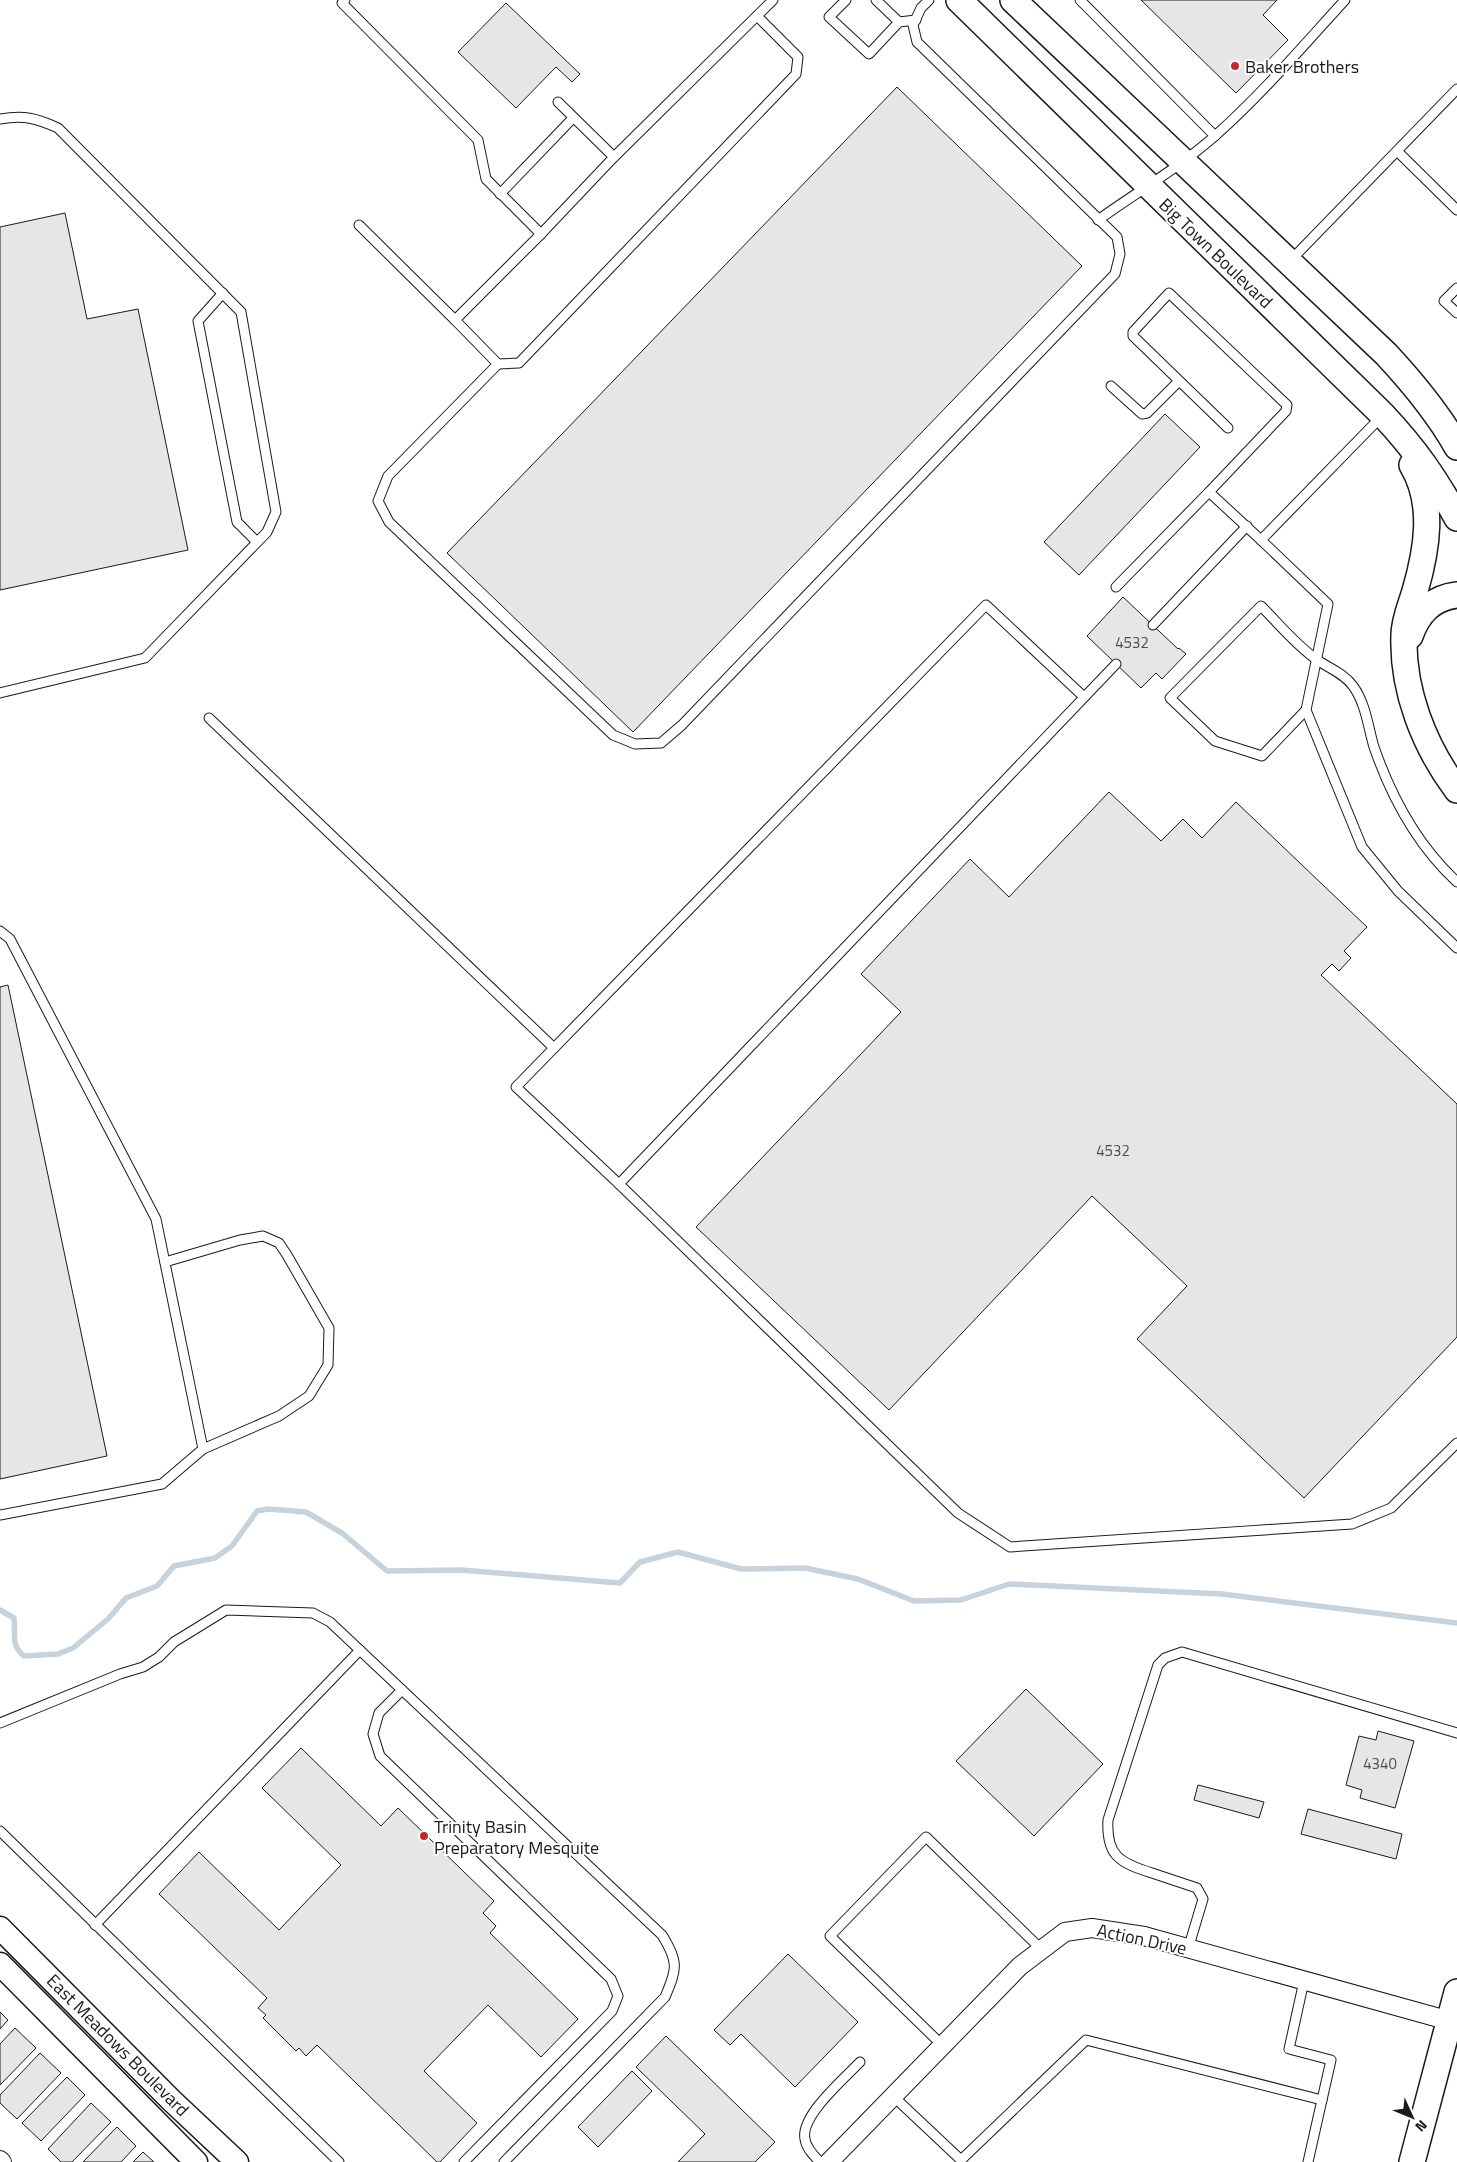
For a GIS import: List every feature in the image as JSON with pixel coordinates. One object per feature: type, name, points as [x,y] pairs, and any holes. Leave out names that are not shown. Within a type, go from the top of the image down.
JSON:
[{"type":"main road","name":"Big Town Boulevard","points":[[959,0],[1384,414],[1412,446],[1436,479],[1457,518]]},
{"type":"main road","points":[[1016,1],[1386,354],[1415,386],[1446,427],[1457,447]]},
{"type":"main road","points":[[1415,386],[1384,414],[1416,472],[1424,492],[1427,516],[1422,564],[1405,622],[1404,634],[1408,685],[1423,732],[1433,753],[1457,790]]},
{"type":"main road","points":[[1405,653],[1415,623],[1429,606],[1444,596],[1457,595]]},
{"type":"main road","points":[[1412,2162],[1457,1992]]},
{"type":"street","name":"East Meadows Boulevard","points":[[0,1928],[171,2100],[237,2162]]},
{"type":"street","name":"Action Drive","points":[[829,2162],[1020,1966],[1065,1932],[1092,1928],[1144,1936],[1450,2021]]},
{"type":"street","name":"East Meadows Boulevard","points":[[0,1964],[196,2162]]},
{"type":"lane","points":[[345,0],[342,3],[478,140],[486,179],[541,234]]},
{"type":"lane","points":[[455,320],[773,0]]},
{"type":"lane","points":[[846,0],[829,17],[869,54],[899,22],[916,20]]},
{"type":"lane","points":[[876,0],[899,22]]},
{"type":"lane","points":[[757,16],[798,57],[796,74],[518,363],[498,364],[388,476],[378,502],[389,522],[613,735],[635,744],[661,743],[682,725],[1115,274],[1120,254],[1117,238],[917,42],[913,25],[921,8],[929,0]]},
{"type":"lane","points":[[1080,0],[1215,136]]},
{"type":"lane","points":[[1098,220],[1183,162],[1215,136],[1255,98],[1345,0]]},
{"type":"lane","points":[[1289,262],[1457,89]]},
{"type":"lane","points":[[558,102],[614,158]]},
{"type":"lane","points":[[0,120],[13,117],[37,118],[58,128],[241,312],[276,512],[267,532],[145,658],[0,693]]},
{"type":"lane","points":[[500,194],[574,118]]},
{"type":"lane","points":[[1397,151],[1457,210]]},
{"type":"lane","points":[[359,225],[498,364]]},
{"type":"lane","points":[[1457,288],[1444,301],[1457,313]]},
{"type":"lane","points":[[223,293],[198,321],[237,522],[257,542]]},
{"type":"lane","points":[[1116,587],[1286,411],[1287,405],[1169,293],[1133,332],[1133,336],[1228,428]]},
{"type":"lane","points":[[1111,386],[1142,414],[1147,413],[1179,381]]},
{"type":"lane","points":[[1261,540],[1384,414]]},
{"type":"lane","points":[[1208,492],[1247,526],[1328,604],[1316,660],[1306,710],[1262,756],[1215,742],[1170,698],[1261,606],[1316,660],[1331,668],[1352,685],[1366,716],[1387,782],[1405,818],[1425,848],[1457,882]]},
{"type":"lane","points":[[1153,625],[1247,526]]},
{"type":"lane","points":[[1084,697],[986,605],[516,1087],[619,1184],[958,1513],[1010,1547],[1352,1524],[1391,1508],[1457,1444]]},
{"type":"lane","points":[[619,1184],[1116,664]]},
{"type":"lane","points":[[1306,710],[1362,847],[1398,891],[1457,948]]},
{"type":"lane","points":[[209,718],[554,1048]]},
{"type":"lane","points":[[0,931],[10,939],[156,1219],[203,1449]]},
{"type":"lane","points":[[0,1515],[162,1484],[203,1449],[279,1416],[308,1396],[328,1365],[329,1328],[279,1243],[263,1236],[240,1240],[165,1262]]},
{"type":"lane","points":[[0,1723],[120,1674],[143,1667],[159,1658],[174,1642],[226,1610],[314,1613],[330,1622],[662,1935],[673,1953],[675,1974],[665,1997],[504,2162]]},
{"type":"lane","points":[[96,1925],[360,1650]]},
{"type":"lane","points":[[1188,1949],[1203,1898],[1201,1893],[1197,1888],[1127,1865],[1111,1849],[1107,1834],[1108,1820],[1155,1674],[1158,1665],[1165,1658],[1182,1652],[1457,1733]]},
{"type":"lane","points":[[402,1690],[379,1713],[373,1734],[380,1756],[611,1979],[618,1996],[612,2011],[464,2162]]},
{"type":"lane","points":[[0,1831],[339,2162]]},
{"type":"lane","points":[[942,2045],[830,1936],[926,1837],[1041,1950]]},
{"type":"lane","points":[[1304,1981],[1290,2049],[1331,2060],[1308,2162]]},
{"type":"lane","points":[[893,2096],[960,2161],[1086,2040],[1322,2100]]},
{"type":"lane","points":[[820,2162],[811,2153],[805,2139],[806,2124],[815,2110],[860,2062]]},
{"type":"building","name":"Baker Brothers","points":[[1141,0],[1277,0],[1263,15],[1288,40],[1236,93]]},
{"type":"building","points":[[506,3],[580,74],[572,82],[556,67],[516,108],[458,52]]},
{"type":"building","points":[[897,87],[1082,266],[633,732],[447,553]]},
{"type":"building","points":[[65,213],[87,319],[138,309],[188,550],[0,590],[0,227]]},
{"type":"building","points":[[1165,414],[1200,447],[1079,575],[1044,542]]},
{"type":"building","points":[[1123,597],[1178,649],[1186,654],[1162,679],[1156,673],[1141,688],[1087,636]]},
{"type":"building","points":[[1109,792],[1161,841],[1183,819],[1202,838],[1236,802],[1367,927],[1344,951],[1351,958],[1339,971],[1332,964],[1321,975],[1457,1104],[1457,1337],[1304,1498],[1137,1339],[1187,1286],[1092,1196],[889,1410],[696,1227],[901,1012],[861,974],[970,859],[1009,897]]},
{"type":"building","points":[[8,985],[107,1456],[0,1479],[0,987]]},
{"type":"building","points":[[1026,1689],[1103,1764],[1034,1836],[956,1761]]},
{"type":"building","points":[[1378,1731],[1414,1741],[1395,1808],[1360,1798],[1362,1790],[1346,1785],[1359,1736],[1376,1740]]},
{"type":"building","points":[[301,1748],[381,1826],[398,1808],[494,1901],[483,1913],[496,1926],[490,1933],[578,2019],[541,2057],[488,2005],[424,2071],[477,2123],[440,2162],[437,2162],[317,2045],[306,2056],[299,2048],[296,2051],[263,2018],[266,2015],[258,2008],[267,1998],[159,1894],[199,1852],[279,1930],[341,1865],[262,1788]]},
{"type":"building","points":[[1198,1785],[1264,1802],[1259,1818],[1194,1800]]},
{"type":"building","points":[[1308,1809],[1402,1834],[1396,1859],[1301,1834]]},
{"type":"building","points":[[788,1954],[858,2022],[795,2087],[741,2034],[730,2045],[714,2030]]},
{"type":"building","points":[[0,2012],[8,2020],[0,2029]]},
{"type":"building","points":[[15,2028],[36,2048],[0,2085],[0,2044]]},
{"type":"building","points":[[666,2036],[775,2142],[755,2162],[678,2162],[705,2134],[636,2067]]},
{"type":"building","points":[[40,2053],[61,2073],[17,2119],[0,2103],[0,2095]]},
{"type":"building","points":[[632,2071],[652,2091],[598,2147],[578,2127]]},
{"type":"building","points":[[67,2077],[85,2095],[41,2141],[22,2123]]},
{"type":"building","points":[[91,2103],[111,2122],[72,2162],[61,2162],[48,2149]]},
{"type":"building","points":[[117,2127],[136,2146],[121,2162],[83,2162]]},
{"type":"building","points":[[143,2152],[154,2162],[133,2162]]},
{"type":"waterway","points":[[0,1610],[14,1618],[15,1643],[24,1656],[58,1654],[73,1648],[108,1619],[126,1598],[157,1586],[174,1566],[215,1558],[232,1546],[257,1511],[268,1509],[306,1512],[342,1533],[387,1571],[461,1570],[620,1583],[640,1562],[678,1552],[741,1569],[805,1568],[858,1579],[914,1601],[961,1600],[1009,1584],[1222,1594],[1457,1623]]},
{"type":"place","name":"Baker Brothers","points":[[1235,66]]},
{"type":"place","name":"Trinity Basin Preparatory Mesquite","points":[[424,1836]]}]
